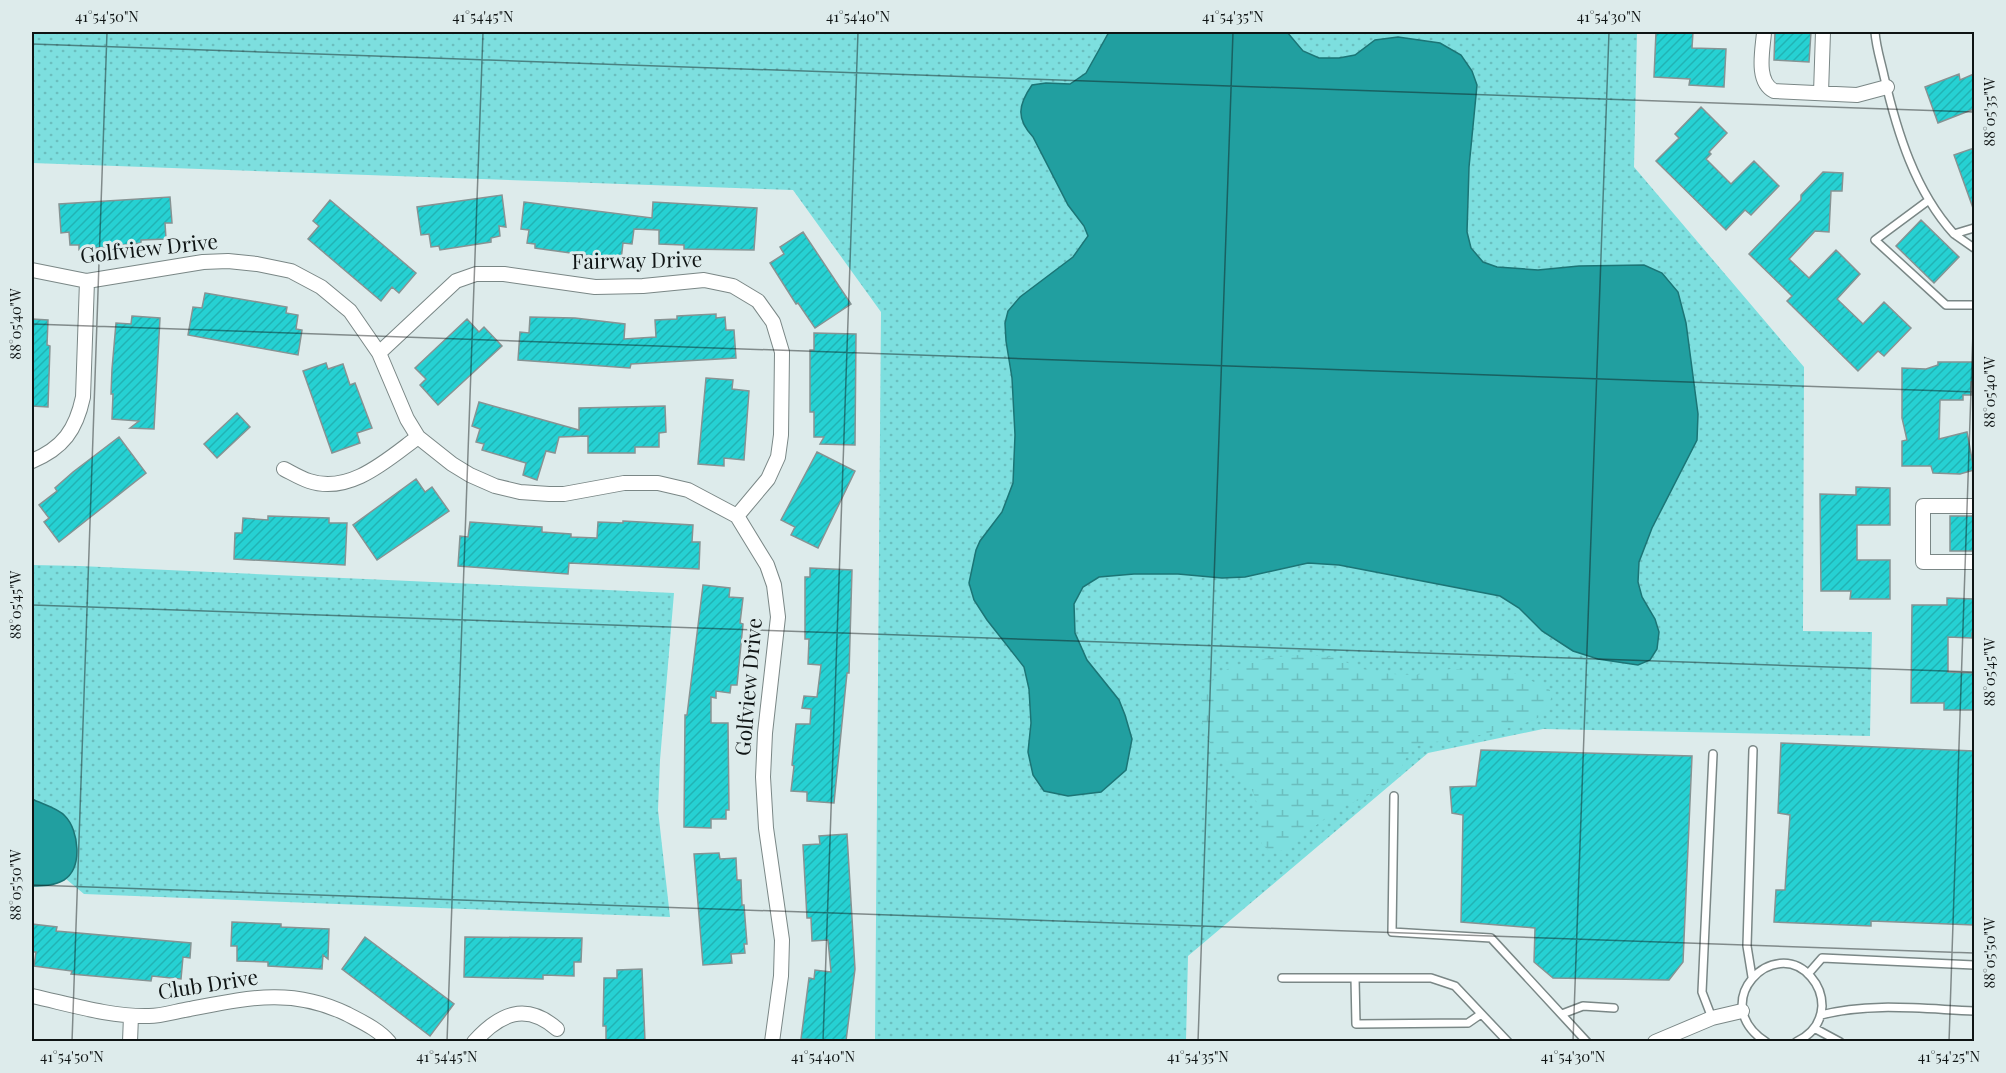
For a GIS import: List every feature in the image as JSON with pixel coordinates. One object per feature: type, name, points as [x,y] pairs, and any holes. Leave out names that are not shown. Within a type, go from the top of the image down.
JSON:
[{"type":"street","points":[[1764,32],[1763,81],[1768,88],[1774,91],[1857,95],[1887,87]]},
{"type":"street","points":[[1821,93],[1823,32]]},
{"type":"street","name":"Golfview Drive","points":[[32,270],[87,281],[203,262],[228,261],[291,271],[321,287],[350,310],[380,353],[407,418],[418,437],[470,475],[495,486],[520,492],[564,494],[624,483],[658,483],[688,490],[737,516],[767,565],[774,585],[778,617],[765,733],[763,777],[766,828],[782,939],[781,976],[772,1041]]},
{"type":"street","name":"Fairway Drive","points":[[380,353],[456,281],[476,274],[504,274],[595,287],[643,286],[704,280],[734,286],[758,301],[773,322],[782,352],[782,435],[778,457],[768,479],[737,516]]},
{"type":"street","points":[[32,461],[55,450],[72,430],[79,415],[84,378],[87,281]]},
{"type":"street","points":[[284,469],[310,482],[330,484],[349,481],[372,470],[418,437]]},
{"type":"street","points":[[1974,506],[1923,506],[1923,562],[1974,562]]},
{"type":"street","name":"Club Drive","points":[[32,996],[131,1016],[153,1016],[254,997],[279,996],[308,1000],[339,1010],[381,1033],[389,1041]]},
{"type":"street","points":[[1655,1041],[1712,1018],[1742,1011]]},
{"type":"street","points":[[474,1041],[498,1020],[515,1013],[532,1014],[547,1020],[558,1029]]},
{"type":"street","name":"Club Drive","points":[[130,1041],[131,1016]]},
{"type":"lane","points":[[1875,32],[1896,123],[1909,160],[1940,218],[1954,234],[1974,248]]},
{"type":"lane","points":[[1929,200],[1875,240],[1946,305],[1974,306]]},
{"type":"lane","points":[[1954,234],[1974,228]]},
{"type":"lane","points":[[1752,977],[1747,946],[1753,750]]},
{"type":"lane","points":[[1712,1018],[1702,992],[1713,754]]},
{"type":"lane","points":[[1394,796],[1392,932],[1491,938],[1587,1041]]},
{"type":"lane","points":[[1808,974],[1822,958],[1974,965]]},
{"type":"lane","points":[[1766,1041],[1746,1024],[1742,1011],[1742,999],[1745,987],[1752,977],[1762,969],[1779,964],[1798,967],[1808,974],[1820,992],[1821,1015],[1805,1038],[1796,1041]]},
{"type":"lane","points":[[1282,978],[1431,978],[1455,986],[1508,1041]]},
{"type":"lane","points":[[1355,978],[1356,1024],[1468,1023],[1481,1014]]},
{"type":"lane","points":[[1562,1014],[1582,1006],[1614,1008]]},
{"type":"lane","points":[[1821,1015],[1844,1009],[1974,1011]]},
{"type":"lane","points":[[1814,1028],[1840,1041]]},
{"type":"green space","points":[[32,32],[1637,32],[1634,167],[1804,367],[1803,631],[1872,632],[1870,736],[1543,729],[1428,753],[1188,956],[1186,1041],[875,1041],[881,312],[793,190],[32,163]]},
{"type":"green space","points":[[32,565],[674,593],[658,810],[670,917],[84,894],[66,879],[53,885],[32,886]]},
{"type":"green space","points":[[1300,655],[1334,657],[1362,669],[1392,674],[1415,675],[1451,669],[1518,674],[1550,690],[1551,699],[1540,717],[1523,724],[1460,740],[1433,742],[1413,747],[1400,772],[1385,785],[1362,799],[1340,807],[1284,850],[1270,852],[1262,844],[1258,809],[1252,790],[1220,758],[1206,734],[1202,722],[1202,698],[1207,687],[1228,669],[1254,661]]},
{"type":"shaded area","points":[[1109,32],[1287,32],[1303,51],[1319,58],[1355,55],[1375,40],[1398,37],[1440,43],[1461,55],[1472,71],[1477,85],[1469,167],[1467,232],[1471,248],[1483,262],[1497,267],[1538,270],[1579,266],[1644,265],[1662,273],[1678,292],[1686,323],[1698,414],[1697,440],[1652,528],[1639,562],[1638,582],[1642,597],[1655,619],[1659,632],[1657,649],[1650,660],[1638,665],[1598,659],[1573,651],[1542,631],[1519,608],[1500,596],[1339,565],[1308,563],[1245,577],[1134,574],[1099,577],[1083,587],[1074,604],[1075,633],[1087,660],[1119,700],[1125,715],[1132,739],[1126,770],[1101,792],[1068,796],[1044,791],[1033,775],[1028,752],[1031,723],[1029,689],[1024,667],[987,620],[974,600],[969,583],[976,550],[1002,512],[1013,483],[1015,435],[1012,378],[1006,341],[1005,323],[1008,311],[1020,297],[1073,257],[1088,236],[1084,226],[1068,205],[1024,124],[1022,105],[1032,85],[1070,84],[1086,73]]},
{"type":"shaded area","points":[[32,799],[62,813],[70,822],[76,839],[74,867],[64,880],[52,885],[32,886]]},
{"type":"building","points":[[1656,32],[1693,32],[1692,48],[1726,49],[1724,87],[1689,85],[1690,79],[1654,77]]},
{"type":"building","points":[[1775,32],[1811,32],[1809,62],[1774,60]]},
{"type":"building","points":[[1959,74],[1960,80],[1974,74],[1974,109],[1938,123],[1925,87]]},
{"type":"building","points":[[1701,107],[1727,133],[1709,152],[1711,154],[1706,159],[1731,184],[1754,161],[1779,186],[1751,215],[1745,210],[1726,230],[1656,161],[1679,138],[1675,134]]},
{"type":"building","points":[[1974,148],[1974,208],[1973,208],[1954,155]]},
{"type":"building","points":[[1823,172],[1843,173],[1842,191],[1831,191],[1829,232],[1815,231],[1789,259],[1809,278],[1836,250],[1860,274],[1837,299],[1863,324],[1884,302],[1911,328],[1884,356],[1878,351],[1858,371],[1787,301],[1792,296],[1749,254],[1801,200],[1801,195]]},
{"type":"building","points":[[502,195],[506,227],[499,226],[500,236],[491,238],[491,242],[440,250],[439,246],[431,247],[429,234],[421,235],[417,207]]},
{"type":"building","points":[[170,197],[172,223],[165,223],[166,239],[141,240],[141,243],[79,250],[79,245],[70,245],[69,232],[61,233],[59,204]]},
{"type":"building","points":[[330,200],[416,273],[399,293],[392,287],[381,301],[308,239],[319,226],[313,221]]},
{"type":"building","points":[[524,202],[652,218],[653,202],[757,208],[754,250],[684,249],[684,245],[659,244],[659,230],[634,229],[632,244],[623,243],[621,260],[535,248],[535,244],[527,243],[529,230],[521,229]]},
{"type":"building","points":[[1921,220],[1959,257],[1934,283],[1896,246]]},
{"type":"building","points":[[803,232],[851,304],[815,328],[798,303],[796,304],[770,263],[784,254],[780,247]]},
{"type":"building","points":[[205,293],[287,307],[286,313],[298,315],[296,329],[302,330],[298,355],[188,335],[193,307],[202,308]]},
{"type":"building","points":[[716,314],[716,318],[725,317],[726,330],[734,330],[736,358],[631,364],[630,368],[518,360],[520,332],[529,333],[530,317],[575,318],[625,324],[624,339],[656,337],[655,320],[677,319],[677,316]]},
{"type":"building","points":[[132,316],[160,318],[154,429],[130,428],[139,421],[112,419],[112,369],[116,323],[131,324]]},
{"type":"building","points":[[32,319],[48,320],[47,345],[50,346],[48,407],[32,406]]},
{"type":"building","points":[[467,319],[479,332],[484,327],[502,346],[438,405],[420,385],[426,379],[415,368]]},
{"type":"building","points":[[814,333],[856,334],[855,445],[820,444],[824,437],[814,437],[814,412],[810,412],[810,350],[814,350]]},
{"type":"building","points":[[1938,362],[1974,362],[1971,395],[1963,395],[1963,400],[1940,400],[1939,439],[1967,432],[1974,470],[1960,474],[1933,473],[1931,466],[1902,466],[1902,441],[1907,440],[1902,418],[1902,368],[1926,369],[1938,365]]},
{"type":"building","points":[[326,363],[328,369],[343,364],[350,385],[355,383],[372,428],[357,433],[360,443],[332,453],[303,371]]},
{"type":"building","points":[[706,378],[733,380],[732,389],[749,391],[744,460],[724,458],[724,466],[698,464]]},
{"type":"building","points":[[479,402],[579,430],[579,408],[665,406],[666,432],[659,433],[659,447],[635,447],[635,453],[588,453],[588,436],[559,437],[555,453],[546,451],[537,480],[523,475],[526,463],[482,450],[484,444],[476,442],[480,429],[472,426]]},
{"type":"building","points":[[237,413],[250,427],[217,458],[204,444]]},
{"type":"building","points":[[119,437],[146,473],[59,542],[44,522],[49,518],[39,505],[57,491],[55,488],[73,472]]},
{"type":"building","points":[[817,452],[855,471],[818,548],[791,535],[795,527],[781,520]]},
{"type":"building","points":[[416,479],[425,492],[432,487],[449,511],[377,560],[353,525]]},
{"type":"building","points":[[1856,487],[1890,488],[1890,525],[1857,525],[1857,560],[1890,560],[1890,599],[1850,599],[1851,591],[1821,591],[1820,494],[1856,495]]},
{"type":"building","points":[[268,516],[329,518],[329,523],[347,523],[345,565],[234,559],[235,533],[242,533],[243,518],[268,520]]},
{"type":"building","points":[[1950,516],[1974,516],[1974,551],[1950,551]]},
{"type":"building","points":[[623,521],[693,525],[692,542],[700,542],[699,569],[569,563],[568,574],[458,566],[460,536],[468,537],[470,522],[542,527],[542,532],[571,534],[571,537],[597,538],[598,522],[623,523]]},
{"type":"building","points":[[810,568],[852,570],[849,673],[847,673],[834,803],[807,801],[807,792],[791,791],[796,724],[810,724],[811,709],[802,708],[804,696],[817,697],[821,665],[808,664],[809,639],[805,639],[805,577],[810,577]]},
{"type":"building","points":[[703,585],[730,588],[729,597],[743,598],[737,685],[731,685],[730,693],[716,691],[716,698],[711,697],[711,723],[728,723],[729,810],[726,810],[726,819],[711,819],[711,828],[684,827],[685,715],[687,715]]},
{"type":"building","points":[[1947,598],[1974,599],[1972,638],[1948,637],[1948,672],[1974,673],[1974,710],[1944,710],[1944,703],[1911,703],[1912,605],[1947,605]]},
{"type":"building","points":[[1781,743],[1974,751],[1974,925],[1871,921],[1871,926],[1774,922],[1776,890],[1785,890],[1790,815],[1778,813]]},
{"type":"building","points":[[1481,750],[1692,756],[1683,962],[1669,980],[1553,978],[1534,962],[1535,928],[1461,922],[1463,815],[1452,813],[1450,787],[1476,786]]},
{"type":"building","points":[[847,834],[855,969],[846,1041],[801,1039],[809,978],[814,979],[815,970],[831,972],[828,940],[812,941],[811,918],[807,918],[803,845],[820,844],[819,836]]},
{"type":"building","points":[[719,853],[720,859],[736,858],[737,880],[741,880],[747,944],[744,944],[745,953],[731,954],[732,963],[703,965],[694,854]]},
{"type":"building","points":[[232,922],[329,929],[328,959],[323,955],[322,969],[268,966],[268,962],[237,961],[237,946],[231,946]]},
{"type":"building","points":[[32,924],[57,927],[56,931],[191,943],[190,958],[183,957],[181,979],[152,976],[151,981],[71,974],[72,971],[34,966],[36,952],[32,952]]},
{"type":"building","points":[[365,937],[454,1004],[430,1036],[342,969]]},
{"type":"building","points":[[465,937],[582,938],[581,962],[574,962],[574,976],[543,975],[543,979],[464,977]]},
{"type":"building","points":[[642,969],[645,1041],[606,1041],[606,1026],[603,1026],[604,978],[617,978],[617,970]]}]
